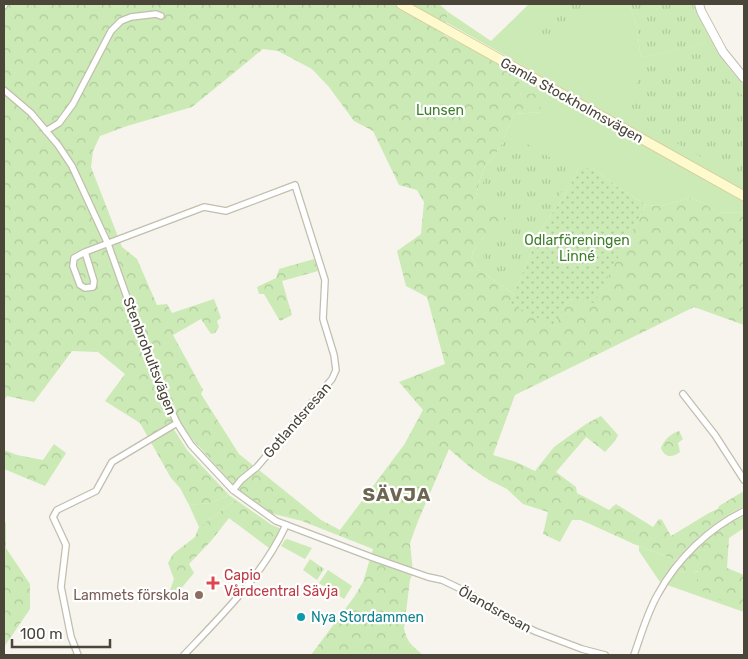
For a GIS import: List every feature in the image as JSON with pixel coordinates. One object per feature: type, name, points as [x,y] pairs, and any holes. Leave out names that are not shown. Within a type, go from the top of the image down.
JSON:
[{"type":"main road","name":"Gamla Stockholmsvägen","points":[[401,4],[744,196]]},
{"type":"street","points":[[699,4],[723,52],[744,78]]},
{"type":"street","points":[[46,131],[59,123],[72,104],[111,31],[121,21],[131,17],[156,14],[161,16]]},
{"type":"street","name":"Stenbrohultsvägen","points":[[4,90],[32,114],[58,145],[72,166],[108,244],[150,362],[177,423],[191,445],[233,490],[276,521],[413,572]]},
{"type":"street","name":"Gotlandsresan","points":[[108,244],[204,207],[226,211],[295,185],[325,280],[323,319],[334,355],[336,370],[332,379],[257,466],[233,490]]},
{"type":"street","points":[[85,252],[94,281],[93,287],[90,288],[80,285],[73,266],[74,258],[85,252],[108,244]]},
{"type":"street","points":[[683,394],[715,435],[744,480]]},
{"type":"street","points":[[78,655],[71,637],[61,587],[66,545],[53,517],[57,510],[96,491],[112,462],[177,423]]},
{"type":"street","points":[[634,655],[658,594],[673,571],[689,552],[719,526],[744,511]]},
{"type":"street","points":[[184,655],[210,628],[266,562],[286,525]]},
{"type":"street","name":"Ölandsresan","points":[[413,572],[442,580],[467,592],[508,619],[537,632],[582,649],[605,655]]},
{"type":"green space","name":"Lunsen","points":[[4,4],[439,4],[448,12],[444,35],[506,66],[507,71],[519,78],[520,95],[538,93],[541,112],[514,114],[500,147],[486,164],[475,200],[493,207],[503,225],[484,238],[471,257],[479,270],[514,294],[510,303],[554,326],[569,299],[594,302],[646,205],[661,206],[690,198],[704,203],[716,212],[744,213],[744,325],[694,307],[515,395],[493,455],[516,462],[535,471],[554,447],[586,424],[601,416],[618,435],[615,441],[605,452],[586,437],[556,472],[576,487],[577,493],[609,510],[616,504],[653,527],[659,519],[662,520],[671,536],[718,509],[719,506],[744,491],[744,506],[707,530],[676,560],[634,544],[581,520],[572,520],[560,542],[543,534],[548,512],[523,504],[507,489],[471,468],[449,449],[410,543],[413,572],[410,580],[404,628],[406,637],[423,655],[311,655],[363,582],[373,549],[302,521],[270,513],[237,489],[193,440],[179,419],[153,436],[173,428],[187,450],[229,495],[211,503],[189,505],[180,488],[171,478],[140,423],[105,401],[125,374],[98,352],[72,351],[34,402],[7,396],[4,401]],"holes":[[[263,49],[278,51],[312,69],[329,87],[354,121],[373,131],[399,185],[417,190],[424,202],[421,234],[397,251],[406,286],[427,297],[445,364],[399,382],[423,410],[404,445],[340,530],[321,520],[239,454],[201,394],[203,390],[173,335],[201,319],[211,334],[215,333],[219,327],[217,321],[221,318],[214,299],[172,313],[167,304],[157,305],[137,259],[122,247],[91,167],[93,151],[100,136],[192,107]]]},
{"type":"green space","points":[[529,4],[629,4],[636,24],[641,58],[707,42],[692,4],[694,4],[715,47],[728,67],[744,85],[744,191],[446,22],[448,12],[491,41]]},
{"type":"green space","points":[[555,4],[582,4],[588,10],[546,47],[528,27]]},
{"type":"green space","points":[[629,4],[692,4],[708,42],[641,58],[636,24]]},
{"type":"green space","points":[[690,53],[705,55],[744,97],[744,182],[623,112],[644,68]]},
{"type":"green space","points":[[506,66],[744,202],[744,213],[716,212],[704,203],[690,198],[661,206],[646,205],[619,188],[593,168],[579,168],[564,197],[541,229],[514,294],[479,270],[471,257],[478,243],[489,232],[475,200],[486,164],[500,147],[514,114],[541,112],[514,87]]},
{"type":"green space","points":[[510,134],[572,170],[563,189],[536,231],[517,275],[510,270],[498,272],[488,265],[482,254],[488,238],[506,227],[505,221],[494,203],[478,196],[491,161],[505,136]]},
{"type":"green space","name":"Odlarföreningen Linné","points":[[579,168],[593,168],[619,188],[646,205],[594,303],[569,299],[554,327],[510,303],[541,229],[564,197]]},
{"type":"green space","points":[[314,259],[318,271],[282,281],[292,315],[280,321],[264,294],[259,294],[257,287],[276,278],[279,269]]},
{"type":"green space","points":[[679,431],[683,439],[678,443],[680,452],[672,456],[665,454],[661,448],[662,445],[671,435]]},
{"type":"green space","points":[[54,444],[66,453],[45,486],[4,469],[4,450],[17,455],[43,460]]},
{"type":"green space","points":[[229,495],[236,500],[199,527],[189,505],[211,503]]},
{"type":"green space","points":[[236,500],[272,525],[282,529],[273,551],[229,518],[211,541],[189,564],[194,573],[174,597],[168,596],[174,579],[168,563],[173,554],[195,537],[199,527]]},
{"type":"green space","points":[[744,513],[744,528],[729,538],[727,568],[744,575],[744,607],[717,599],[705,593],[696,583],[701,571],[685,573],[678,569],[708,538]]},
{"type":"green space","points":[[4,522],[6,523],[6,548],[30,584],[30,609],[4,647]]},
{"type":"green space","points":[[287,539],[312,548],[305,559],[281,546]]},
{"type":"green space","points":[[639,546],[676,560],[660,582],[639,551]]},
{"type":"green space","points":[[310,559],[324,569],[317,580],[303,570]]},
{"type":"green space","points":[[678,569],[684,573],[701,571],[709,595],[744,607],[744,612],[667,585]]},
{"type":"green space","points":[[328,570],[352,586],[344,599],[319,583]]},
{"type":"place","name":"Capio Vårdcentral Sävja","points":[[213,583]]},
{"type":"place","name":"Lammets förskola","points":[[199,595]]},
{"type":"place","name":"Nya Stordammen","points":[[301,617]]},
{"type":"district","name":"SÄVJA","points":[[397,494]]}]
